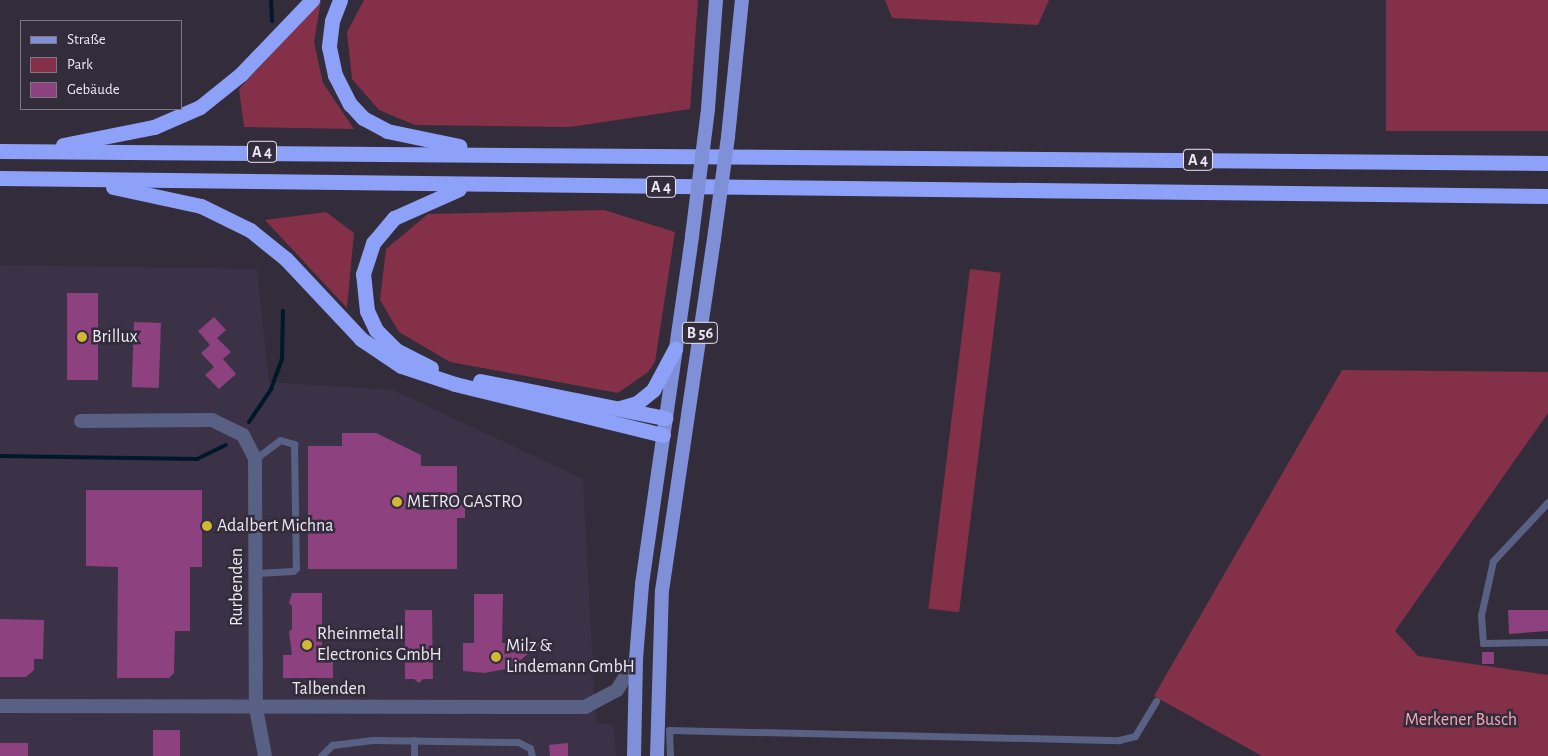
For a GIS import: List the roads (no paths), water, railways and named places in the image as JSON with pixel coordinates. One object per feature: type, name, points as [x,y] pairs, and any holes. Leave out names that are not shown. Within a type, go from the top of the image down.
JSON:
[{"type":"highway","points":[[22,152],[128,134],[167,123],[189,112],[235,80],[312,0]]},
{"type":"highway","name":"A 4","points":[[340,0],[331,29],[332,66],[340,89],[357,112],[370,123],[397,134],[502,153]]},
{"type":"highway","name":"A 4","points":[[0,151],[502,153],[1548,163]]},
{"type":"highway","name":"A 4","points":[[0,178],[469,185],[1548,196]]},
{"type":"highway","name":"A 4","points":[[67,179],[186,202],[239,223],[274,247],[371,348],[392,362],[421,374],[663,434]]},
{"type":"highway","points":[[469,185],[402,212],[373,243],[362,282],[367,311],[376,330],[404,355],[442,372],[665,418]]},
{"type":"highway","points":[[619,408],[637,402],[653,390],[675,349]]},
{"type":"main road","name":"B 56","points":[[634,756],[636,659],[643,575],[692,236],[708,109],[716,0]]},
{"type":"main road","name":"B 56","points":[[657,756],[662,591],[732,112],[742,0]]},
{"type":"main road","points":[[665,418],[685,427]]},
{"type":"main road","points":[[663,434],[685,427]]},
{"type":"street","name":"Rurbenden","points":[[81,421],[212,420],[243,435],[255,459],[256,708],[265,756]]},
{"type":"street","name":"Talbenden","points":[[0,706],[256,708],[585,707],[617,690],[636,659]]},
{"type":"lane","points":[[255,459],[280,440],[294,444],[296,568],[293,571],[256,573]]},
{"type":"lane","points":[[1548,502],[1493,560],[1481,615],[1483,643],[1548,642]]},
{"type":"lane","points":[[670,756],[670,730],[1119,740],[1134,736],[1156,701]]},
{"type":"lane","points":[[321,756],[332,745],[341,743],[414,740],[518,742],[530,748],[532,756]]},
{"type":"lane","points":[[414,740],[414,756]]},
{"type":"waterway","points":[[271,0],[272,21]]},
{"type":"waterway","points":[[249,422],[271,389],[282,358],[283,311]]},
{"type":"waterway","points":[[0,456],[197,459],[226,445]]},
{"type":"place","name":"Brillux","points":[[82,337]]},
{"type":"place","name":"METRO GASTRO","points":[[397,502]]},
{"type":"place","name":"Adalbert Michna","points":[[207,526]]},
{"type":"place","name":"Rheinmetall Electronics GmbH","points":[[307,645]]},
{"type":"place","name":"Milz & Lindemann GmbH","points":[[496,657]]},
{"type":"park label","name":"Merkener Busch","points":[[1461,720]]}]
